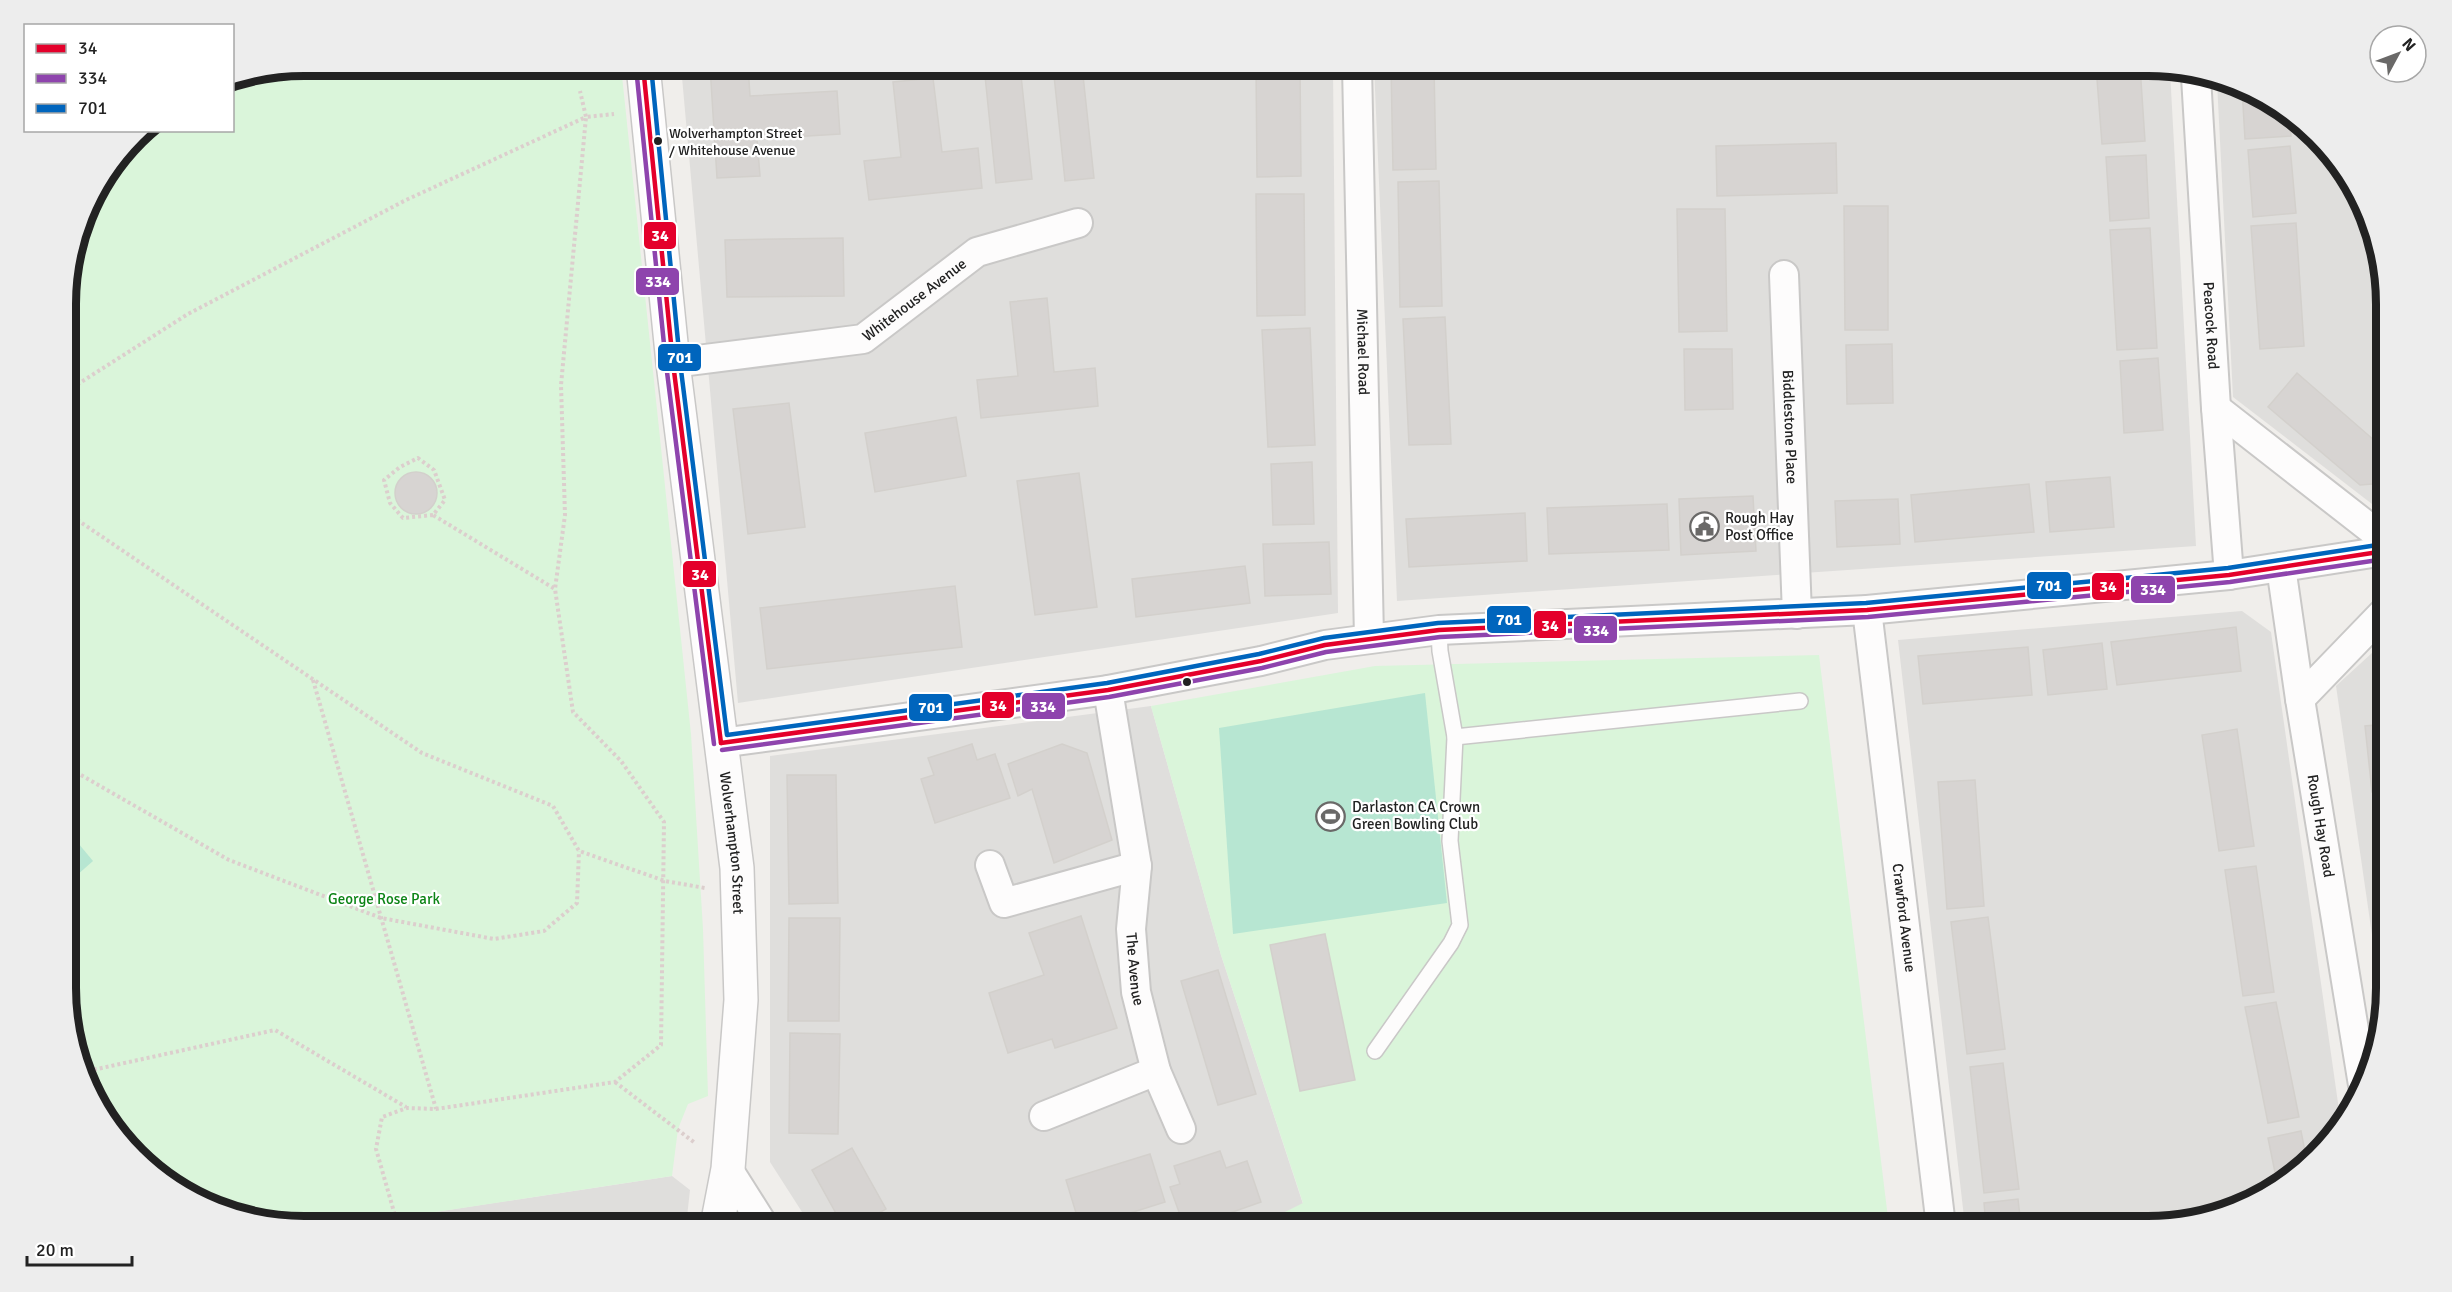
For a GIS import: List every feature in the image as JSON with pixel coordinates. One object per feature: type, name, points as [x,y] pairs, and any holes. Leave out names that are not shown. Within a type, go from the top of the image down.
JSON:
[{"type":"street","name":"Wolverhampton Street","points":[[644,76],[673,363],[737,868],[741,1000],[728,1169],[719,1216]]},
{"type":"street","name":"Michael Road","points":[[1357,76],[1369,638]]},
{"type":"street","name":"Peacock Road","points":[[2196,82],[2216,408],[2229,575]]},
{"type":"street","name":"Whitehouse Avenue","points":[[673,363],[863,339],[977,252],[1078,223]]},
{"type":"street","name":"Biddlestone Place","points":[[1784,276],[1797,614]]},
{"type":"street","points":[[2216,408],[2376,533]]},
{"type":"street","points":[[721,743],[1108,690],[1369,638],[1439,630],[1867,610],[2229,575],[2376,552]]},
{"type":"street","name":"Rough Hay Road","points":[[2281,567],[2300,699],[2360,1069]]},
{"type":"street","name":"Crawford Avenue","points":[[1867,610],[1940,1216]]},
{"type":"street","points":[[2300,699],[2376,620]]},
{"type":"street","name":"The Avenue","points":[[1108,690],[1137,866],[1131,929],[1136,992],[1156,1071],[1181,1129]]},
{"type":"street","points":[[990,865],[1004,903],[1137,866]]},
{"type":"street","points":[[1044,1116],[1156,1071]]},
{"type":"street","points":[[728,1169],[758,1216]]},
{"type":"lane","points":[[1375,1051],[1458,933],[1460,925],[1450,841],[1455,737],[1440,651],[1439,630]]},
{"type":"lane","points":[[1455,737],[1800,701]]},
{"type":"path","points":[[395,1216],[376,1149],[382,1117],[407,1108],[436,1109],[615,1082],[661,1045],[664,822],[621,761],[573,712],[555,589],[565,515],[561,385],[586,117],[583,76]]},
{"type":"path","points":[[76,385],[188,314],[406,200],[586,117],[647,112]]},
{"type":"path","points":[[433,515],[445,500],[434,470],[418,458],[400,467],[384,480],[390,503],[403,518],[433,515],[555,589]]},
{"type":"path","points":[[76,519],[422,753],[553,806],[579,851],[577,903],[544,931],[494,939],[381,918],[229,860],[81,775]]},
{"type":"path","points":[[313,679],[436,1109]]},
{"type":"path","points":[[579,851],[664,880],[712,888]]},
{"type":"path","points":[[92,1070],[275,1030],[407,1108]]},
{"type":"path","points":[[615,1082],[728,1169]]},
{"type":"shaded area","points":[[682,76],[1333,76],[1338,613],[738,703]]},
{"type":"shaded area","points":[[1374,76],[2170,78],[2196,546],[1397,601]]},
{"type":"shaded area","points":[[2217,88],[2262,107],[2309,143],[2345,190],[2358,217],[2368,245],[2374,275],[2376,304],[2376,507],[2233,397]]},
{"type":"shaded area","points":[[2242,611],[2271,632],[2339,1111],[2309,1149],[2274,1177],[2235,1198],[2207,1208],[2177,1214],[1964,1216],[1898,640]]},
{"type":"shaded area","points":[[2376,649],[2376,963],[2336,686]]},
{"type":"shaded area","points":[[1151,706],[1221,955],[1303,1204],[1278,1216],[805,1216],[770,1162],[770,756]]},
{"type":"shaded area","points":[[672,1176],[690,1190],[687,1216],[415,1215]]},
{"type":"green space","name":"George Rose Park","points":[[304,76],[622,76],[691,734],[703,929],[708,1096],[688,1104],[678,1129],[672,1176],[416,1215],[275,1214],[245,1208],[217,1198],[190,1185],[143,1149],[107,1102],[94,1075],[84,1047],[78,1017],[76,988],[76,304],[78,275],[84,245],[94,217],[107,190],[133,154],[155,132],[234,132],[234,88],[275,78]]},
{"type":"green space","points":[[1819,655],[1888,1216],[1277,1216],[1303,1203],[1221,955],[1151,706],[1375,666]]},
{"type":"green space","name":"Darlaston CA Crown Green Bowling Club","points":[[1425,693],[1447,903],[1233,934],[1219,728]]},
{"type":"green space","points":[[76,841],[93,861],[76,876]]},
{"type":"building","points":[[711,76],[749,76],[750,96],[837,91],[840,134],[757,139],[760,176],[717,178]]},
{"type":"building","points":[[985,76],[1021,76],[1032,179],[996,183]]},
{"type":"building","points":[[1054,76],[1083,76],[1094,178],[1065,181]]},
{"type":"building","points":[[1256,76],[1300,76],[1301,176],[1257,177]]},
{"type":"building","points":[[1391,76],[1434,76],[1436,169],[1393,170]]},
{"type":"building","points":[[2097,76],[2141,76],[2145,141],[2102,144]]},
{"type":"building","points":[[933,78],[942,152],[978,148],[982,188],[869,200],[864,161],[901,157],[893,82]]},
{"type":"building","points":[[2243,97],[2262,107],[2290,127],[2291,136],[2245,139]]},
{"type":"building","points":[[1836,143],[1837,193],[1717,196],[1716,146]]},
{"type":"building","points":[[2290,146],[2296,213],[2253,217],[2248,150]]},
{"type":"building","points":[[2146,155],[2149,218],[2110,221],[2106,157]]},
{"type":"building","points":[[1439,181],[1442,306],[1400,307],[1398,182]]},
{"type":"building","points":[[1256,194],[1304,194],[1305,315],[1257,316]]},
{"type":"building","points":[[1844,206],[1888,206],[1888,330],[1845,330]]},
{"type":"building","points":[[1677,209],[1725,209],[1727,331],[1679,332]]},
{"type":"building","points":[[2296,223],[2304,346],[2260,349],[2251,226]]},
{"type":"building","points":[[2150,228],[2157,348],[2117,350],[2110,230]]},
{"type":"building","points":[[843,238],[844,296],[727,297],[725,240]]},
{"type":"building","points":[[1047,298],[1054,372],[1095,368],[1098,406],[981,418],[977,380],[1018,376],[1010,302]]},
{"type":"building","points":[[1445,317],[1451,444],[1409,445],[1403,319]]},
{"type":"building","points":[[1310,328],[1315,445],[1268,447],[1262,330]]},
{"type":"building","points":[[1892,344],[1893,403],[1847,404],[1846,345]]},
{"type":"building","points":[[1684,349],[1732,349],[1733,409],[1685,410]]},
{"type":"building","points":[[2158,358],[2163,430],[2124,433],[2120,361]]},
{"type":"building","points":[[2297,373],[2376,441],[2376,484],[2360,485],[2268,407]]},
{"type":"building","points":[[789,403],[805,527],[748,534],[733,409]]},
{"type":"building","points":[[956,417],[966,476],[875,492],[865,433]]},
{"type":"building","points":[[1312,462],[1314,524],[1273,525],[1271,464]]},
{"type":"building","points":[[416,472],[430,479],[437,493],[430,507],[416,514],[402,507],[395,493],[402,479]]},
{"type":"building","points":[[1079,473],[1097,607],[1035,615],[1017,481]]},
{"type":"building","points":[[2110,477],[2114,527],[2050,532],[2046,482]]},
{"type":"building","points":[[2029,484],[2034,532],[1915,542],[1911,495]]},
{"type":"building","points":[[1753,496],[1756,551],[1681,555],[1679,499]]},
{"type":"building","points":[[1898,499],[1900,544],[1837,547],[1835,501]]},
{"type":"building","points":[[1667,504],[1669,550],[1549,554],[1547,508]]},
{"type":"building","points":[[1525,513],[1527,561],[1409,567],[1406,519]]},
{"type":"building","points":[[1329,542],[1331,594],[1265,596],[1263,544]]},
{"type":"building","points":[[1245,566],[1250,603],[1136,617],[1132,579]]},
{"type":"building","points":[[955,586],[962,647],[767,669],[760,608]]},
{"type":"building","points":[[2236,627],[2241,671],[2117,685],[2111,642]]},
{"type":"building","points":[[2102,643],[2107,689],[2048,695],[2043,650]]},
{"type":"building","points":[[2028,647],[2032,695],[1923,704],[1918,656]]},
{"type":"building","points":[[2376,725],[2376,792],[2372,792],[2365,726]]},
{"type":"building","points":[[2237,729],[2254,846],[2219,851],[2202,735]]},
{"type":"building","points":[[972,744],[977,760],[995,754],[1010,798],[935,823],[921,779],[934,775],[928,758]]},
{"type":"building","points":[[1062,744],[1087,753],[1112,840],[1054,863],[1032,789],[1018,796],[1008,764]]},
{"type":"building","points":[[787,775],[836,775],[838,903],[789,904]]},
{"type":"building","points":[[1975,780],[1984,906],[1947,909],[1938,782]]},
{"type":"building","points":[[2256,866],[2274,992],[2243,996],[2225,870]]},
{"type":"building","points":[[1081,916],[1117,1028],[1055,1048],[1052,1039],[1008,1053],[989,993],[1044,975],[1029,933]]},
{"type":"building","points":[[1988,917],[2005,1049],[1967,1054],[1951,922]]},
{"type":"building","points":[[789,918],[840,918],[839,1021],[788,1021]]},
{"type":"building","points":[[1325,934],[1355,1080],[1300,1091],[1270,945]]},
{"type":"building","points":[[1218,970],[1256,1094],[1218,1105],[1181,981]]},
{"type":"building","points":[[2276,1002],[2299,1117],[2268,1123],[2245,1007]]},
{"type":"building","points":[[790,1033],[840,1034],[838,1134],[789,1133]]},
{"type":"building","points":[[2003,1063],[2019,1189],[1984,1193],[1970,1067]]},
{"type":"building","points":[[2301,1131],[2305,1152],[2276,1176],[2268,1138]]},
{"type":"building","points":[[852,1148],[886,1209],[874,1216],[837,1216],[812,1170]]},
{"type":"building","points":[[1220,1151],[1226,1168],[1247,1161],[1261,1202],[1221,1216],[1180,1216],[1170,1187],[1180,1184],[1174,1166]]},
{"type":"building","points":[[1150,1154],[1165,1202],[1121,1216],[1077,1216],[1066,1180]]},
{"type":"building","points":[[2018,1199],[2020,1216],[1985,1216],[1984,1203]]},
{"type":"transit line","name":"334","points":[[637,76],[666,364],[714,744]]},
{"type":"transit line","name":"34","points":[[644,76],[673,363],[721,743]]},
{"type":"transit line","name":"701","points":[[652,76],[680,362],[727,735],[1107,683],[1259,654],[1324,638],[1438,623],[1866,603],[2228,568],[2376,545]]},
{"type":"transit line","name":"34","points":[[721,743],[1108,690],[1261,661],[1325,645],[1439,630],[1867,610],[2229,575],[2376,552]]},
{"type":"transit line","name":"334","points":[[722,750],[1109,697],[1262,668],[1326,652],[1440,637],[1868,617],[2230,582],[2376,560]]},
{"type":"place","name":"Wolverhampton Street / Whitehouse Avenue","points":[[658,141]]},
{"type":"place","name":"Rough Hay Post Office","points":[[1704,527]]},
{"type":"place","name":"Darlaston CA Crown Green Bowling Club","points":[[1331,816]]}]
